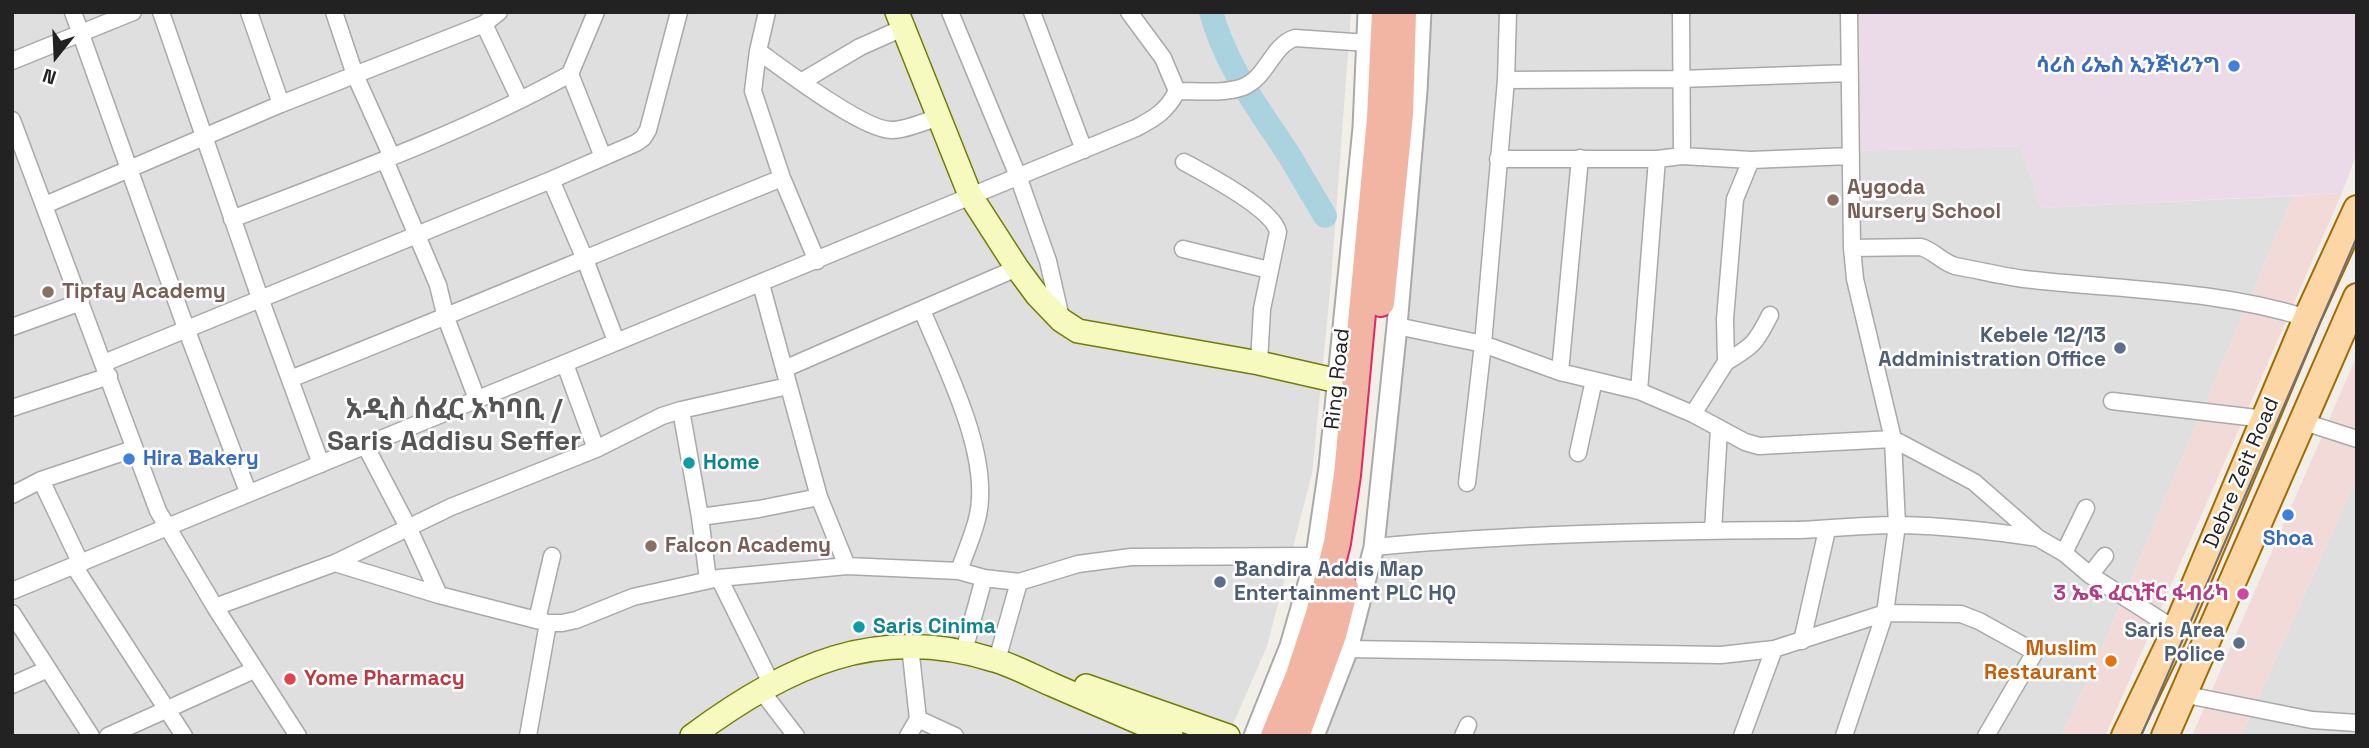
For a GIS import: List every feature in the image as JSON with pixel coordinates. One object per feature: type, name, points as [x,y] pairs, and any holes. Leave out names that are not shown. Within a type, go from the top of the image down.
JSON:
[{"type":"highway","name":"Ring Road","points":[[1274,736],[1320,614],[1337,543],[1347,475],[1379,132],[1385,12]]},
{"type":"highway","name":"Ring Road","points":[[1296,736],[1333,635],[1355,538],[1400,114],[1403,12]]},
{"type":"main road","points":[[901,20],[970,195],[1017,268],[1061,320],[1078,331],[1258,363],[1338,382]]},
{"type":"main road","name":"Debre Zeit Road","points":[[2125,736],[2175,630],[2307,318],[2357,209]]},
{"type":"main road","name":"Debre Zeit Road","points":[[2165,736],[2357,297]]},
{"type":"main road","points":[[694,735],[765,686],[844,654],[864,649],[910,646],[964,651],[997,660],[1171,736]]},
{"type":"main road","points":[[1052,684],[1102,690],[1228,736]]},
{"type":"street","points":[[73,12],[187,331],[248,492]]},
{"type":"street","points":[[12,61],[133,12]]},
{"type":"street","points":[[161,12],[232,219],[321,464]]},
{"type":"street","points":[[249,12],[281,104]]},
{"type":"street","points":[[334,12],[355,75],[438,285],[446,317],[477,399]]},
{"type":"street","points":[[45,205],[128,167],[484,24],[499,12]]},
{"type":"street","points":[[232,219],[388,159],[520,100],[570,74],[596,12]]},
{"type":"street","points":[[12,408],[106,370],[260,298],[551,180],[635,143],[648,131],[679,12]]},
{"type":"street","points":[[767,12],[753,91],[782,178],[817,261]]},
{"type":"street","points":[[950,12],[1018,176],[1048,261],[1061,320]]},
{"type":"street","points":[[1032,12],[1084,149]]},
{"type":"street","points":[[12,591],[1136,128],[1170,106],[1177,91],[1163,58],[1129,12]]},
{"type":"street","name":"Ring Road","points":[[1254,736],[1290,646],[1316,555],[1329,467],[1363,128],[1368,12]]},
{"type":"street","points":[[1314,736],[1348,649],[1374,547],[1397,326],[1421,12]]},
{"type":"street","points":[[1467,483],[1483,344],[1506,80],[1508,12]]},
{"type":"street","points":[[1681,12],[1682,156]]},
{"type":"street","points":[[1844,736],[1885,613],[1898,525],[1893,439],[1855,279],[1852,248],[1849,12]]},
{"type":"street","points":[[801,82],[901,20]]},
{"type":"street","points":[[484,24],[520,100]]},
{"type":"street","points":[[1177,91],[1236,88],[1259,75],[1287,40],[1295,38],[1368,43]]},
{"type":"street","points":[[758,51],[801,82],[880,129],[893,131],[939,117]]},
{"type":"street","points":[[1506,80],[1681,79],[1850,73]]},
{"type":"street","points":[[570,74],[603,157]]},
{"type":"street","points":[[12,120],[19,164],[45,205],[133,449],[166,527],[298,736]]},
{"type":"street","points":[[1498,159],[1657,159],[1682,156],[1751,160],[1850,156]]},
{"type":"street","points":[[1560,372],[1580,158]]},
{"type":"street","points":[[1639,391],[1657,159]]},
{"type":"street","points":[[1726,362],[1724,319],[1735,199],[1751,160]]},
{"type":"street","points":[[1184,162],[1269,215],[1276,225],[1278,232],[1262,309],[1258,363]]},
{"type":"street","points":[[290,379],[782,178]]},
{"type":"street","points":[[551,180],[616,341]]},
{"type":"street","points":[[1852,248],[1922,247],[1931,250],[1947,264],[1955,266],[2022,278],[2235,299],[2307,318]]},
{"type":"street","points":[[1183,249],[1269,270]]},
{"type":"street","points":[[784,369],[1017,268]]},
{"type":"street","points":[[761,284],[819,497],[847,566]]},
{"type":"street","points":[[12,327],[81,302]]},
{"type":"street","points":[[922,310],[963,410],[981,487],[976,524],[959,571]]},
{"type":"street","points":[[1693,414],[1726,362],[1750,348],[1770,315]]},
{"type":"street","points":[[1397,326],[1483,344],[1560,372],[1639,391],[1693,414],[1745,442],[1759,446],[1893,439],[1974,482],[2038,538],[2175,630]]},
{"type":"street","points":[[565,365],[596,449]]},
{"type":"street","points":[[1578,453],[1594,380]]},
{"type":"street","points":[[215,607],[335,563],[499,486],[596,449],[662,416],[788,386]]},
{"type":"street","points":[[2112,401],[2265,419]]},
{"type":"street","points":[[681,410],[714,579],[765,686],[796,736]]},
{"type":"street","points":[[2301,421],[2357,439]]},
{"type":"street","points":[[1713,531],[1719,429]]},
{"type":"street","points":[[365,445],[439,595]]},
{"type":"street","points":[[12,495],[41,480],[133,449]]},
{"type":"street","points":[[41,480],[77,565],[184,736]]},
{"type":"street","points":[[700,517],[819,497]]},
{"type":"street","points":[[2064,553],[2086,508]]},
{"type":"street","points":[[1374,547],[1459,539],[1827,530],[1898,525],[1989,531],[2038,538]]},
{"type":"street","points":[[1802,641],[1827,530]]},
{"type":"street","points":[[335,563],[439,595],[542,621],[576,620],[633,597],[714,579],[847,566],[959,571],[984,578],[1019,582],[1077,564],[1131,557],[1316,555]]},
{"type":"street","points":[[528,736],[552,556]]},
{"type":"street","points":[[2090,575],[2105,556]]},
{"type":"street","points":[[964,651],[984,578]]},
{"type":"street","points":[[997,660],[1019,582]]},
{"type":"street","points":[[12,613],[90,736]]},
{"type":"street","points":[[1348,649],[1721,655],[1774,649],[1885,613],[1961,614],[2032,649],[2035,655],[1986,736]]},
{"type":"street","points":[[908,736],[918,719],[910,646]]},
{"type":"street","points":[[1742,736],[1774,649]]},
{"type":"street","points":[[12,685],[48,669]]},
{"type":"street","points":[[108,736],[254,670]]},
{"type":"street","points":[[2182,694],[2312,720],[2357,723]]},
{"type":"street","points":[[918,719],[955,736]]},
{"type":"shaded area","points":[[12,12],[1351,12],[1331,281],[1312,474],[1267,646],[1228,736],[12,736]]},
{"type":"shaded area","points":[[1433,12],[1852,12],[1852,151],[2021,146],[2041,208],[2293,196],[2095,664],[2061,736],[1317,736],[1379,550]]},
{"type":"shaded area","points":[[1852,12],[2357,12],[2357,153],[2342,193],[2041,208],[2021,146],[1852,151]]},
{"type":"shaded area","points":[[2342,193],[2105,736],[2061,736],[2095,664],[2293,196]]},
{"type":"shaded area","points":[[2357,355],[2357,477],[2241,736],[2192,736]]},
{"type":"shaded area","points":[[2357,477],[2357,736],[2241,736]]},
{"type":"waterway","points":[[1211,12],[1234,69],[1325,216]]},
{"type":"tram line","points":[[2141,736],[2357,237]]},
{"type":"place","name":"ሳሪስ ሪኤስ ኢንጅነሪንግ","points":[[2234,66]]},
{"type":"place","name":"Aygoda Nursery School","points":[[1833,200]]},
{"type":"place","name":"Tipfay Academy","points":[[48,292]]},
{"type":"place","name":"Kebele 12/13 Addministration Office","points":[[2120,348]]},
{"type":"place","name":"Hira Bakery","points":[[129,459]]},
{"type":"place","name":"Home","points":[[689,463]]},
{"type":"place","name":"Shoa","points":[[2288,515]]},
{"type":"place","name":"Falcon Academy","points":[[651,546]]},
{"type":"place","name":"Bandira Addis Map Entertainment PLC HQ","points":[[1220,582]]},
{"type":"place","name":"3 ኤፍ ፈርኒቸር ፋብሪካ","points":[[2243,594]]},
{"type":"place","name":"Saris Cinima","points":[[859,627]]},
{"type":"place","name":"Saris Area Police","points":[[2239,643]]},
{"type":"place","name":"Muslim Restaurant","points":[[2111,661]]},
{"type":"place","name":"Yome Pharmacy","points":[[290,679]]},
{"type":"district","name":"አዲስ ሰፈር አካባቢ / Saris Addisu Seffer","points":[[454,426]]}]
